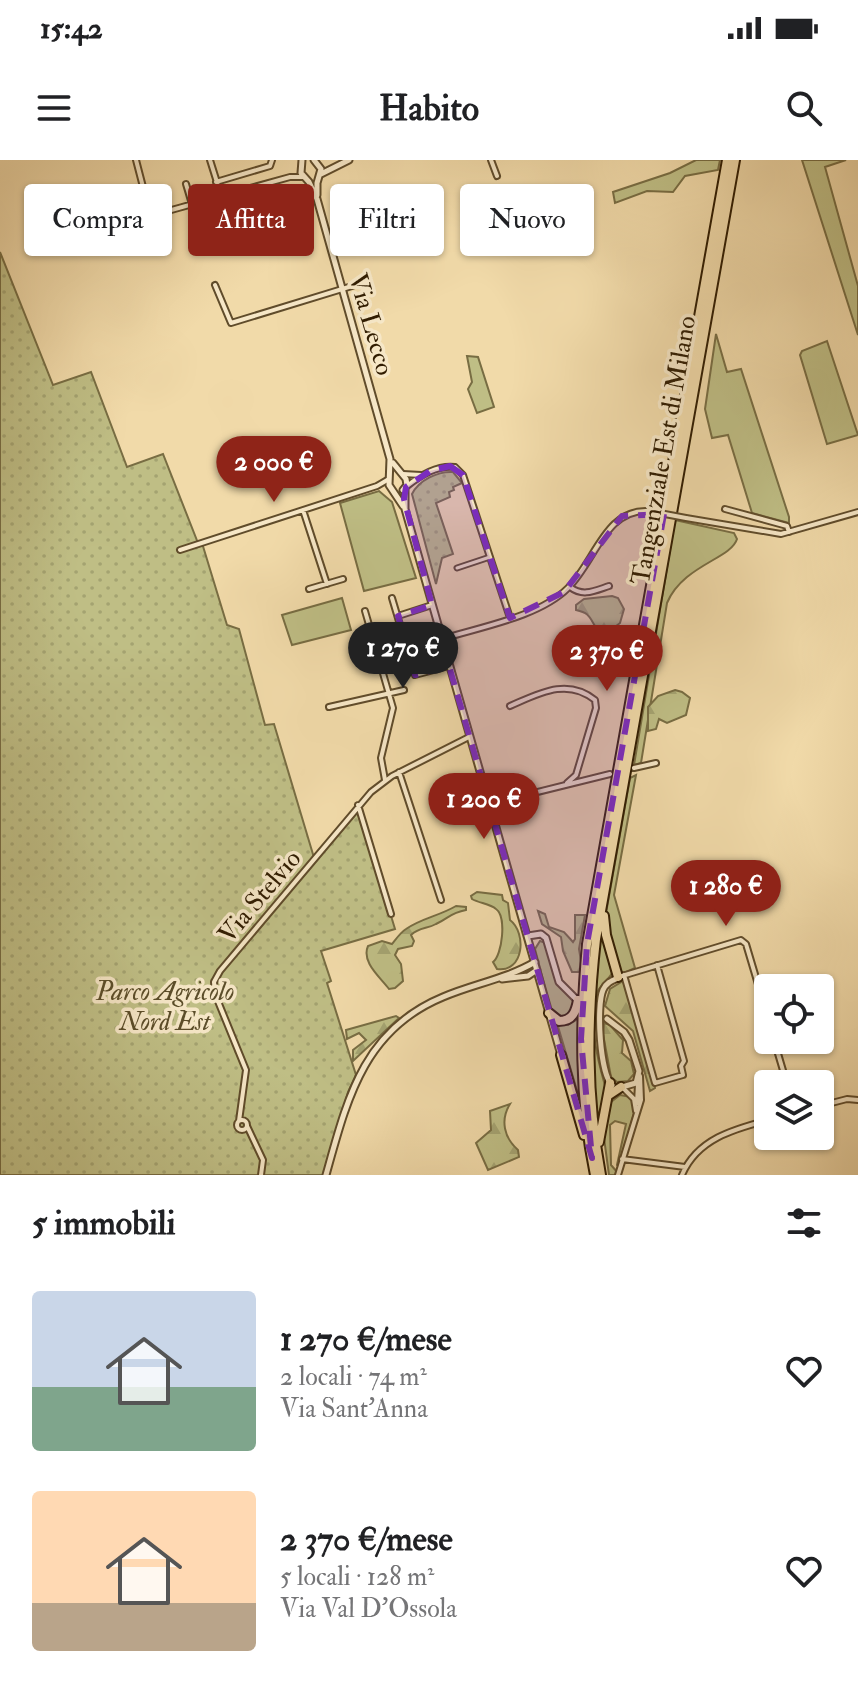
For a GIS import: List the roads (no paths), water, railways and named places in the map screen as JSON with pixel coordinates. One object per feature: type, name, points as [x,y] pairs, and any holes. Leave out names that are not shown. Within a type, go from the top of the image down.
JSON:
[{"type":"highway","name":"Tangenziale Est di Milano","points":[[601,1175],[585,1109],[581,1039],[585,972],[597,886],[727,160]]},
{"type":"highway","name":"Tangenziale Est di Milano","points":[[595,1175],[587,1057],[588,1006],[596,939],[735,160]]},
{"type":"highway","points":[[609,862],[604,926],[621,976]]},
{"type":"highway","points":[[549,1013],[559,1021],[572,1016],[585,972]]},
{"type":"highway","points":[[561,1055],[595,1156]]},
{"type":"highway","points":[[595,1156],[610,1083]]},
{"type":"highway","points":[[609,1095],[621,1087]]},
{"type":"street","points":[[136,160],[142,184]]},
{"type":"street","points":[[210,160],[216,182],[270,166],[272,160]]},
{"type":"street","points":[[263,184],[290,177],[319,176],[349,160]]},
{"type":"street","points":[[491,160],[497,176]]},
{"type":"street","points":[[290,177],[302,164],[314,161],[334,166]]},
{"type":"street","name":"Via Lecco","points":[[314,161],[321,169],[317,199]]},
{"type":"street","name":"Via Lecco","points":[[302,164],[305,178],[317,199],[390,459],[392,489],[405,509]]},
{"type":"street","points":[[186,184],[188,191]]},
{"type":"street","points":[[215,285],[231,323],[352,286]]},
{"type":"street","name":"Via Lecco","points":[[390,459],[407,482],[405,509],[561,1055]]},
{"type":"street","points":[[377,486],[398,491],[424,474],[444,467],[455,467],[465,478],[510,618]]},
{"type":"street","points":[[180,550],[377,486],[402,474],[424,474]]},
{"type":"street","points":[[725,509],[787,526],[789,532]]},
{"type":"street","points":[[303,510],[327,584]]},
{"type":"street","points":[[442,639],[542,606],[570,587],[618,519],[633,511],[649,511],[768,533],[789,532],[858,512]]},
{"type":"street","points":[[457,568],[490,557]]},
{"type":"street","points":[[309,589],[343,579]]},
{"type":"street","points":[[570,587],[584,594],[609,586]]},
{"type":"street","points":[[392,598],[415,675],[449,666]]},
{"type":"street","points":[[398,616],[432,605]]},
{"type":"street","points":[[365,611],[393,713],[381,758],[385,780]]},
{"type":"street","points":[[510,706],[557,687],[569,688],[595,700],[596,708],[576,775],[567,783]]},
{"type":"street","points":[[329,707],[404,690]]},
{"type":"street","name":"Via Stelvio","points":[[261,1175],[263,1160],[244,1124],[242,1110],[246,1070],[215,994],[214,982],[358,805],[385,780],[469,737]]},
{"type":"street","points":[[634,768],[656,763]]},
{"type":"street","points":[[399,772],[441,900]]},
{"type":"street","points":[[489,804],[610,774]]},
{"type":"street","points":[[358,805],[391,914]]},
{"type":"street","points":[[528,936],[541,934],[546,938],[559,982],[575,998]]},
{"type":"street","points":[[636,1112],[633,1097],[610,1083],[605,1073],[600,1002],[607,984],[621,976],[737,940],[743,940],[754,974]]},
{"type":"street","points":[[326,1175],[353,1085],[377,1047],[426,1005],[450,994],[497,980],[535,962]]},
{"type":"street","points":[[621,976],[655,1083],[683,1075],[681,1066],[684,1061],[657,965]]},
{"type":"street","points":[[497,980],[528,976],[537,970]]},
{"type":"street","points":[[607,1019],[627,1036],[640,1076],[642,1096],[618,1175]]},
{"type":"street","points":[[621,1087],[636,1083],[640,1076]]},
{"type":"street","points":[[636,1083],[639,1085],[636,1112]]},
{"type":"street","points":[[834,1104],[858,1100]]},
{"type":"street","points":[[682,1175],[695,1154],[713,1139],[754,1124]]},
{"type":"street","points":[[622,1159],[685,1167]]},
{"type":"park label","name":"Parco Agricolo Nord Est","points":[[165,1006]]}]
